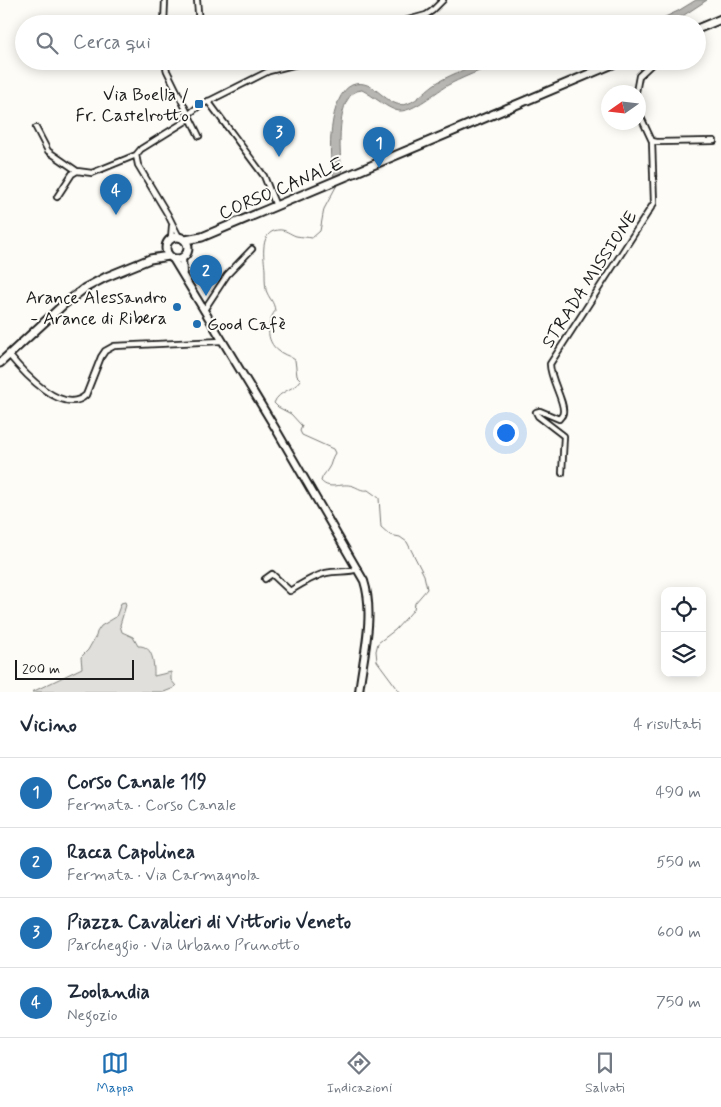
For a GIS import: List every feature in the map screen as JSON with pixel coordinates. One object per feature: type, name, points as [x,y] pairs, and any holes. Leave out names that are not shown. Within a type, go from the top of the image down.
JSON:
[{"type":"main road","points":[[706,25],[721,19]]},
{"type":"main road","name":"CORSO CANALE","points":[[181,241],[202,237],[599,70]]},
{"type":"main road","points":[[0,363],[74,296],[106,277],[150,259],[165,247],[167,241],[181,241],[187,253],[182,258]]},
{"type":"main road","points":[[165,247],[364,581],[369,604],[359,692]]},
{"type":"main road","points":[[150,259],[182,258]]},
{"type":"main road","points":[[182,258],[184,276]]},
{"type":"street","points":[[164,15],[165,0]]},
{"type":"street","points":[[197,0],[198,15]]},
{"type":"street","points":[[426,15],[443,0]]},
{"type":"street","points":[[166,70],[199,136]]},
{"type":"street","points":[[36,128],[48,151],[77,171],[92,174],[136,154],[186,121],[188,114],[208,101],[273,70]]},
{"type":"street","points":[[637,85],[637,80],[646,70]]},
{"type":"street","points":[[208,101],[264,176],[276,206]]},
{"type":"street","name":"STRADA MISSIONE","points":[[562,473],[564,436],[538,416],[536,412],[540,410],[559,419],[562,416],[563,409],[551,376],[550,364],[654,203],[652,141],[646,128]]},
{"type":"street","points":[[652,141],[714,141]]},
{"type":"street","points":[[136,154],[138,165],[172,222],[181,241]]},
{"type":"street","points":[[57,197],[72,174],[77,171]]},
{"type":"street","points":[[204,310],[228,275],[252,248]]},
{"type":"street","points":[[9,355],[32,381],[62,399],[72,401],[82,399],[86,395],[101,357],[105,351],[114,346],[222,341]]},
{"type":"street","points":[[265,578],[272,574],[290,591],[322,574],[358,569]]},
{"type":"shaded area","points":[[696,0],[707,0],[684,15],[669,15]]},
{"type":"shaded area","points":[[464,70],[483,70],[444,87],[418,105],[405,110],[399,111],[390,108],[362,90],[353,93],[347,101],[343,112],[341,126],[340,153],[342,174],[334,177],[331,156],[332,127],[338,101],[344,91],[352,85],[360,83],[374,89],[393,102],[400,105],[407,104],[415,100],[430,87]]},
{"type":"shaded area","points":[[125,602],[126,605],[120,625],[122,632],[133,637],[138,646],[150,652],[154,676],[171,672],[171,680],[176,686],[174,688],[164,692],[32,692],[82,668],[81,657],[88,650],[97,632],[101,626],[116,617],[121,603]]},
{"type":"waterway","points":[[338,183],[324,209],[320,231],[312,238],[296,236],[278,230],[268,235],[265,240],[266,288],[275,311],[270,322],[270,339],[276,349],[295,360],[297,376],[301,380],[295,386],[279,395],[274,403],[291,414],[302,426],[300,431],[302,435],[333,449],[335,453],[321,481],[324,484],[353,486],[362,490],[368,490],[379,498],[381,527],[390,535],[400,537],[407,542],[424,575],[427,589],[415,603],[414,609],[408,616],[395,630],[378,643],[376,651],[377,661],[400,692]]},
{"type":"place","name":"Via Boella / Fr. Castelrotto","points":[[199,104]]},
{"type":"place","name":"Piazza Cavalieri di Vittorio Veneto","points":[[279,157]]},
{"type":"place","name":"Corso Canale 119","points":[[379,168]]},
{"type":"place","name":"Zoolandia","points":[[116,215]]},
{"type":"place","name":"Racca Capolinea","points":[[206,296]]},
{"type":"place","name":"Arance Alessandro - Arance di Ribera","points":[[177,307]]},
{"type":"place","name":"Good Cafè","points":[[197,324]]}]
